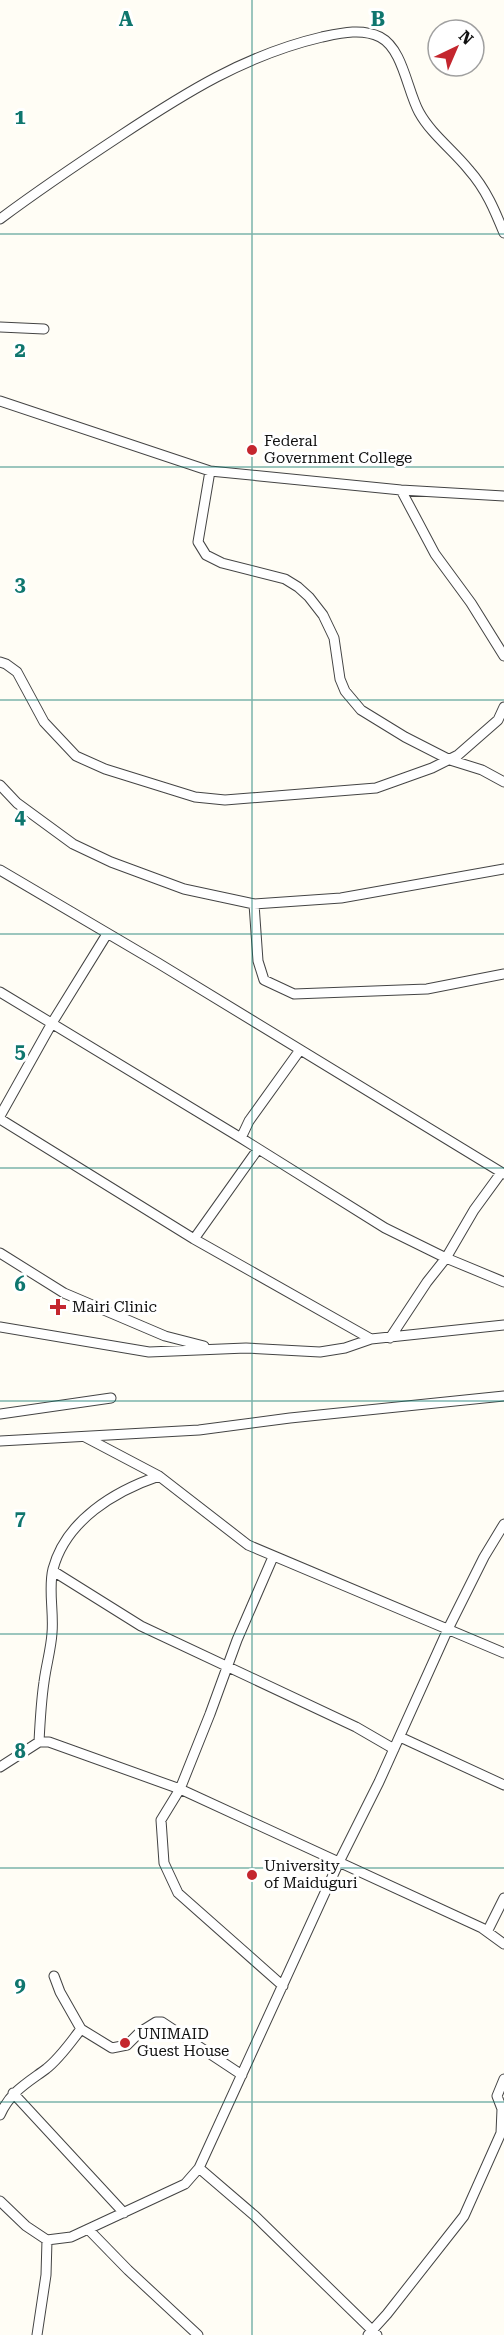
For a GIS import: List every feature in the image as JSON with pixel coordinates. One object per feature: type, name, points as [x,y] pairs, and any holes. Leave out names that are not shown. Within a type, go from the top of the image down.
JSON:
[{"type":"street","points":[[0,219],[166,106],[227,70],[299,43],[341,33],[367,32],[382,38],[392,47],[400,62],[411,98],[422,118],[470,170],[490,199],[504,233]]},
{"type":"street","points":[[0,327],[45,329]]},
{"type":"street","points":[[0,401],[210,471],[401,490],[504,496]]},
{"type":"street","points":[[210,471],[198,542],[206,555],[222,563],[285,579],[298,587],[316,606],[326,622],[334,638],[340,679],[345,691],[361,710],[405,737],[450,760],[482,770],[504,782]]},
{"type":"street","points":[[401,490],[435,554],[471,603],[504,656]]},
{"type":"street","points":[[0,662],[6,663],[17,672],[44,722],[76,756],[105,769],[195,797],[225,800],[376,788],[450,760],[501,719],[504,707]]},
{"type":"street","points":[[0,785],[17,803],[73,844],[111,862],[184,889],[254,904],[341,898],[504,869]]},
{"type":"street","points":[[0,870],[503,1174],[474,1210],[446,1258],[427,1282],[390,1338]]},
{"type":"street","points":[[254,904],[258,961],[264,981],[294,994],[427,989],[504,974]]},
{"type":"street","points":[[107,934],[52,1023],[0,1118],[194,1239],[370,1339]]},
{"type":"street","points":[[0,992],[242,1138],[385,1228],[446,1258],[504,1282]]},
{"type":"street","points":[[242,1138],[249,1120],[300,1050]]},
{"type":"street","points":[[194,1239],[258,1149]]},
{"type":"street","points":[[0,1253],[64,1293],[165,1336],[215,1349]]},
{"type":"street","points":[[0,1327],[149,1352],[246,1348],[320,1352],[345,1348],[370,1339],[504,1325]]},
{"type":"street","points":[[0,1441],[198,1430],[504,1396]]},
{"type":"street","points":[[0,1414],[111,1398]]},
{"type":"street","points":[[84,1437],[159,1476],[218,1520],[237,1539],[273,1557],[504,1653]]},
{"type":"street","points":[[39,1742],[43,1684],[52,1633],[52,1571],[60,1549],[66,1539],[94,1510],[115,1494],[159,1476]]},
{"type":"street","points":[[0,2201],[26,2226],[46,2240],[71,2237],[185,2184],[199,2168],[448,1629],[484,1557],[504,1525]]},
{"type":"street","points":[[273,1557],[226,1668],[180,1789],[161,1820],[164,1863],[178,1893],[283,1986]]},
{"type":"street","points":[[52,1571],[141,1626],[226,1668],[356,1727],[394,1749]]},
{"type":"street","points":[[400,1737],[504,1785]]},
{"type":"street","points":[[0,1767],[39,1742],[49,1742],[180,1789],[488,1930],[504,1944]]},
{"type":"street","points":[[488,1930],[504,1898]]},
{"type":"street","points":[[54,1976],[60,1992],[81,2029],[112,2048],[127,2045],[140,2032],[156,2022],[162,2022],[242,2075]]},
{"type":"street","points":[[0,2115],[13,2093],[63,2053],[81,2029]]},
{"type":"street","points":[[199,2168],[255,2216],[372,2333],[465,2216],[501,2133],[502,2109],[497,2096],[504,2079]]},
{"type":"street","points":[[13,2093],[124,2213]]},
{"type":"street","points":[[89,2230],[198,2335]]},
{"type":"street","points":[[38,2335],[46,2275],[46,2240]]},
{"type":"place","name":"Federal Government College","points":[[252,450]]},
{"type":"place","name":"Mairi Clinic","points":[[58,1307]]},
{"type":"place","name":"University of Maiduguri","points":[[252,1875]]},
{"type":"place","name":"UNIMAID Guest House","points":[[125,2043]]}]
